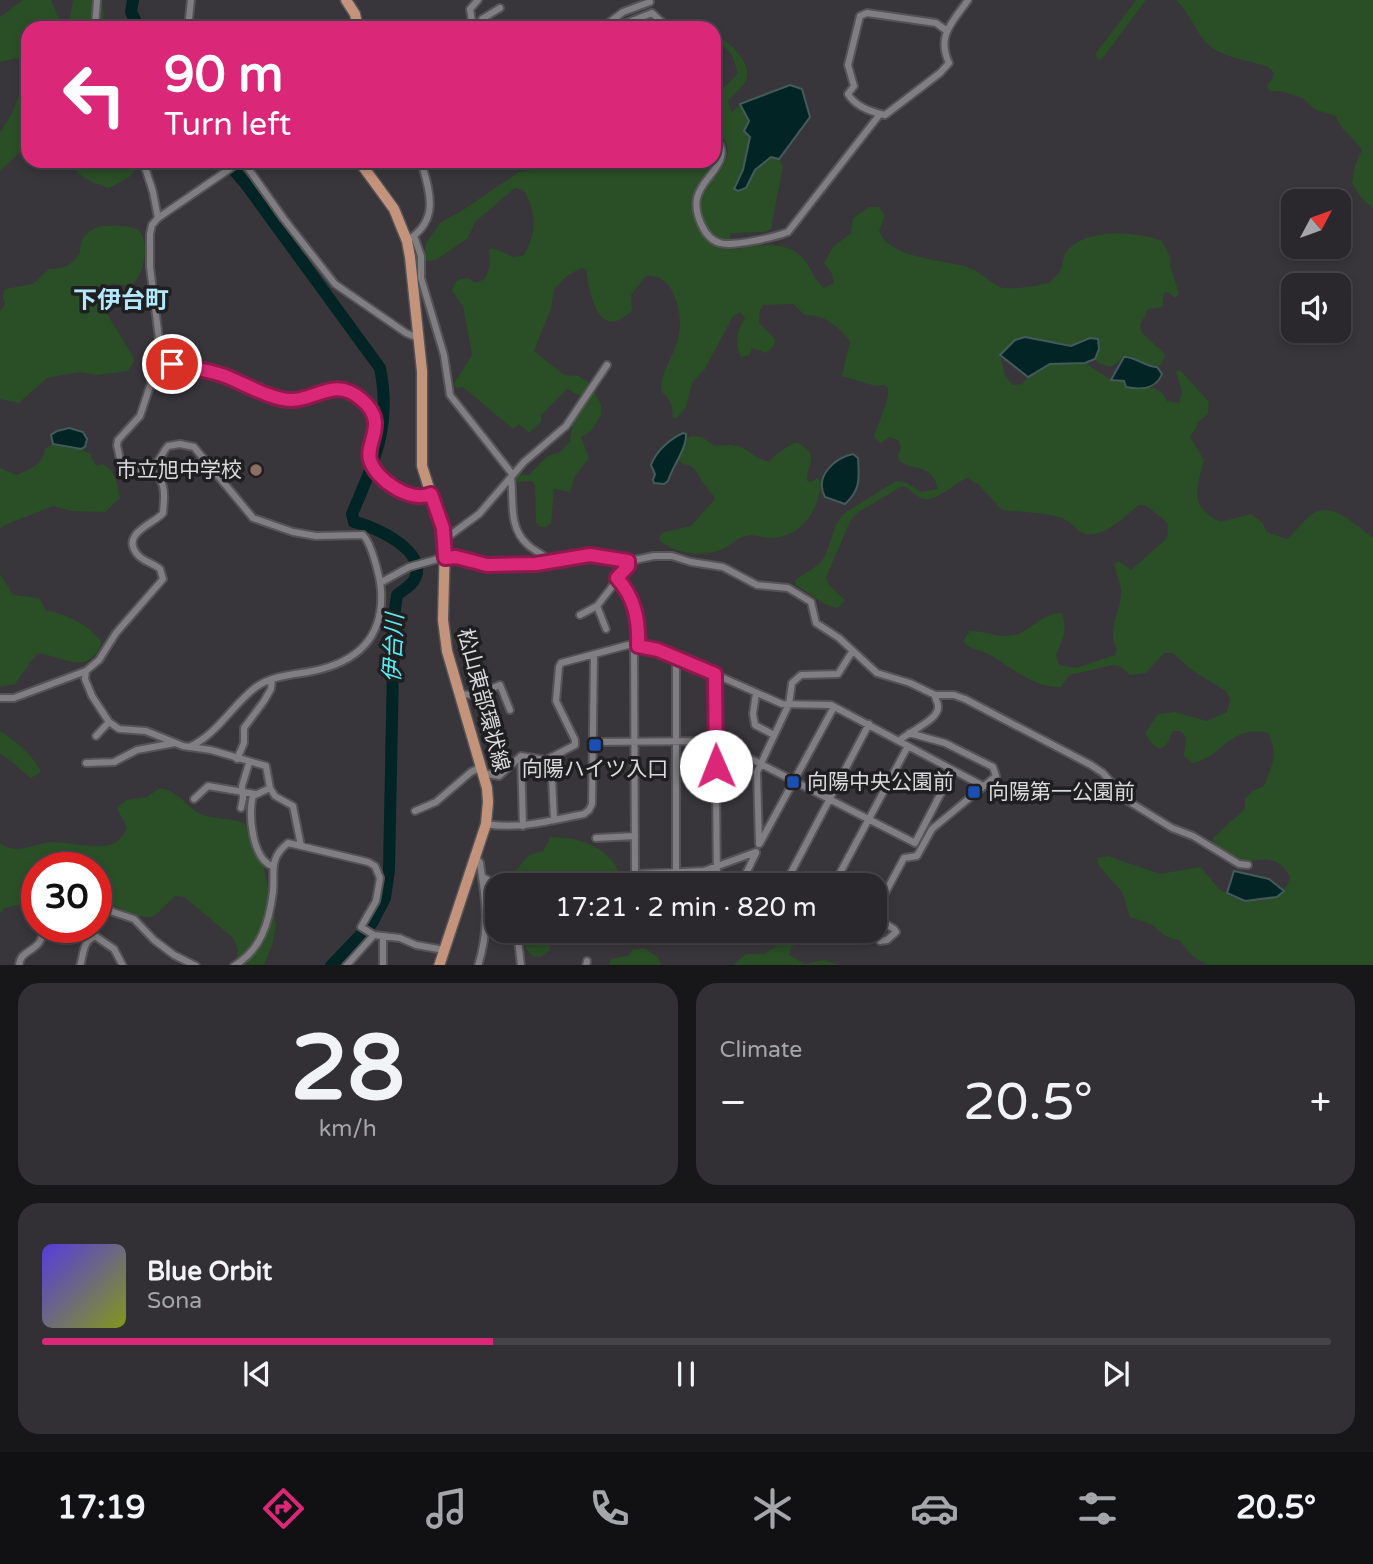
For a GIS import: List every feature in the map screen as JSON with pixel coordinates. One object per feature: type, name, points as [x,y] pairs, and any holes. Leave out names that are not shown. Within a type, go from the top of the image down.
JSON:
[{"type":"main road","points":[[346,0],[356,21]]},
{"type":"main road","name":"松山東部環状線","points":[[364,168],[394,209],[411,239],[422,371],[421,453],[445,539],[443,620],[447,651],[482,770],[488,802],[486,824],[439,965]]},
{"type":"street","points":[[96,21],[97,0]]},
{"type":"street","points":[[189,21],[191,0]]},
{"type":"street","points":[[472,21],[470,9],[478,0]]},
{"type":"street","points":[[947,31],[936,23],[867,13],[860,16],[848,65],[854,86],[848,94],[857,105],[880,114],[889,113],[940,73],[948,63],[943,42],[947,31],[968,0]]},
{"type":"street","points":[[612,21],[624,12],[650,2]]},
{"type":"street","points":[[482,21],[500,8]]},
{"type":"street","points":[[632,21],[652,13],[661,21]]},
{"type":"street","points":[[715,168],[701,188],[697,210],[705,231],[715,242],[736,243],[788,232],[880,114]]},
{"type":"street","points":[[145,168],[158,218]]},
{"type":"street","points":[[165,363],[161,355],[150,267],[152,225],[158,218],[232,168]]},
{"type":"street","points":[[247,168],[335,284],[406,333],[418,338]]},
{"type":"street","points":[[423,168],[431,204],[426,226],[411,239],[421,256],[421,278],[444,355],[450,395],[512,476],[514,523],[517,533],[524,542],[550,561]]},
{"type":"street","points":[[165,363],[221,375],[290,400],[330,389],[354,394],[363,401],[374,419],[376,429],[370,461],[382,479],[406,492],[420,496],[431,494]]},
{"type":"street","points":[[0,698],[14,698],[86,671],[99,660],[116,633],[163,579],[160,569],[134,551],[137,532],[163,513],[165,491],[161,479],[155,474],[139,474],[122,469],[117,445],[118,439],[140,416],[151,383],[165,363]]},
{"type":"street","points":[[445,539],[479,513],[531,456],[566,426],[607,365]]},
{"type":"street","points":[[121,464],[151,467],[156,464],[167,446],[180,444],[194,447],[253,518],[293,532],[316,536],[363,535],[369,545],[380,583],[381,605],[377,629],[363,648],[330,666],[272,679],[256,687],[228,712],[203,741],[189,747]]},
{"type":"street","points":[[380,583],[409,567],[445,558],[456,557],[487,565],[536,564],[590,555],[628,561],[672,556],[723,567],[757,585],[788,588],[811,603],[816,623],[839,638],[877,673],[910,683],[934,695],[954,695],[965,699],[1025,729],[1097,769],[1128,801],[1162,822],[1193,836],[1239,864],[1248,866]]},
{"type":"street","points":[[580,615],[597,606],[628,566],[628,561]]},
{"type":"street","points":[[617,578],[630,595],[638,620],[634,742],[635,873]]},
{"type":"street","points":[[597,606],[606,629]]},
{"type":"street","points":[[415,811],[436,802],[471,772],[482,770],[503,775],[514,760],[521,756],[542,761],[575,745],[556,701],[561,663],[636,646],[676,657],[782,705],[834,706],[983,786]]},
{"type":"street","points":[[759,845],[757,772],[789,704],[792,683],[797,678],[819,673],[838,674],[852,652]]},
{"type":"street","points":[[486,824],[501,827],[554,820],[584,814],[591,807],[594,654]]},
{"type":"street","points":[[676,657],[672,873],[704,872],[756,852]]},
{"type":"street","points":[[86,671],[85,679],[106,722],[119,729],[146,731],[189,747],[211,750],[266,766],[270,788],[275,796],[293,806],[301,846]]},
{"type":"street","points":[[715,674],[718,873]]},
{"type":"street","points":[[237,759],[244,743],[244,728],[271,689],[272,679]]},
{"type":"street","points":[[460,694],[475,695],[500,685],[510,710]]},
{"type":"street","points":[[756,693],[753,714],[755,725],[774,735]]},
{"type":"street","points":[[899,741],[936,713],[938,705],[934,695]]},
{"type":"street","points":[[746,873],[834,706]]},
{"type":"street","points":[[96,736],[106,722]]},
{"type":"street","points":[[790,873],[869,724]]},
{"type":"street","points":[[887,891],[904,858],[917,856],[932,830],[996,776],[993,767],[945,743],[909,733]]},
{"type":"street","points":[[592,742],[716,741],[915,843],[953,770]]},
{"type":"street","points":[[86,763],[114,762],[138,750],[176,743]]},
{"type":"street","points":[[840,873],[908,746]]},
{"type":"street","points":[[521,756],[523,825]]},
{"type":"street","points":[[551,757],[554,820]]},
{"type":"street","points":[[240,808],[249,763]]},
{"type":"street","points":[[194,799],[208,786],[255,794],[270,788]]},
{"type":"street","points":[[255,794],[250,804],[250,826],[263,860],[272,866]]},
{"type":"street","points":[[596,838],[635,836]]},
{"type":"street","points":[[233,965],[251,955],[268,921],[273,889],[272,866],[288,843],[375,866],[380,878],[376,901],[361,927],[372,934],[444,950]]},
{"type":"street","points":[[475,856],[480,863],[487,915],[486,934],[478,965]]},
{"type":"street","points":[[112,911],[134,919],[153,940],[174,956],[197,965]]},
{"type":"street","points":[[887,923],[896,932],[887,940]]},
{"type":"street","points":[[345,965],[372,934]]},
{"type":"street","points":[[80,965],[85,946],[89,939],[95,936],[114,949],[123,965]]},
{"type":"street","points":[[383,936],[383,965]]},
{"type":"street","points":[[19,965],[23,954],[38,943]]},
{"type":"street","points":[[518,943],[521,965]]},
{"type":"green space","points":[[23,0],[51,0],[62,21],[21,21],[21,60],[17,58],[0,62],[0,17]]},
{"type":"green space","points":[[73,0],[102,0],[104,21],[65,21],[70,19]]},
{"type":"green space","points":[[1136,0],[1146,0],[1102,59],[1097,60],[1096,53]]},
{"type":"green space","points":[[1176,0],[1373,0],[1373,208],[1362,199],[1352,183],[1355,165],[1362,150],[1341,126],[1336,116],[1314,109],[1303,98],[1280,91],[1269,91],[1267,85],[1274,73],[1269,67],[1225,55],[1210,46]]},
{"type":"green space","points":[[721,38],[736,51],[747,71],[744,84],[728,101],[732,113],[740,104],[748,127],[746,188],[755,170],[771,156],[779,159],[783,166],[771,229],[764,232],[731,233],[727,248],[730,250],[770,245],[789,249],[805,261],[824,288],[834,283],[831,272],[824,263],[833,247],[851,233],[853,218],[869,207],[879,207],[885,216],[879,231],[894,247],[905,253],[967,267],[996,285],[1010,288],[1049,283],[1060,271],[1067,251],[1087,238],[1126,234],[1161,240],[1171,258],[1170,265],[1179,294],[1175,298],[1168,292],[1164,293],[1162,307],[1148,309],[1140,325],[1142,333],[1165,354],[1162,364],[1151,366],[1128,356],[1110,367],[1098,363],[1095,359],[1099,349],[1078,342],[1072,347],[1025,337],[1000,355],[1005,375],[1012,385],[1022,384],[1028,377],[1050,364],[1085,363],[1111,380],[1125,381],[1136,389],[1154,389],[1167,401],[1179,403],[1182,392],[1176,372],[1180,370],[1209,402],[1208,414],[1198,422],[1190,437],[1204,460],[1197,496],[1199,503],[1210,516],[1220,522],[1251,514],[1262,522],[1267,532],[1287,539],[1312,514],[1328,510],[1344,517],[1373,538],[1373,965],[1208,965],[1192,955],[1179,940],[1164,935],[1148,923],[1130,917],[1122,892],[1099,866],[1097,858],[1108,856],[1160,874],[1200,867],[1222,891],[1241,900],[1271,898],[1286,886],[1290,877],[1278,863],[1272,860],[1243,861],[1223,858],[1213,853],[1210,846],[1215,836],[1245,809],[1245,799],[1251,792],[1264,786],[1274,753],[1268,733],[1244,733],[1212,755],[1192,763],[1184,756],[1186,737],[1180,731],[1173,731],[1166,745],[1160,749],[1153,745],[1145,733],[1158,714],[1175,712],[1207,721],[1227,712],[1230,700],[1227,692],[1189,668],[1173,653],[1164,653],[1146,673],[1130,675],[1114,665],[1069,675],[1061,687],[1051,687],[1032,681],[963,641],[970,631],[1015,635],[1049,616],[1062,613],[1065,624],[1056,655],[1059,665],[1076,668],[1115,655],[1117,649],[1113,628],[1121,592],[1114,564],[1119,561],[1131,570],[1167,538],[1168,523],[1145,505],[1139,505],[1105,530],[1090,535],[1080,532],[1065,519],[1055,516],[1002,510],[978,484],[967,478],[938,496],[926,499],[902,486],[857,513],[850,521],[826,578],[830,586],[845,600],[837,608],[825,604],[796,585],[795,580],[818,565],[825,556],[836,525],[843,514],[896,481],[907,483],[921,492],[938,489],[928,472],[899,461],[901,448],[898,440],[890,437],[880,443],[874,437],[888,388],[842,376],[850,341],[825,319],[805,315],[793,304],[763,305],[759,323],[775,339],[774,346],[766,353],[752,348],[750,355],[741,357],[737,337],[745,318],[740,312],[733,316],[705,369],[692,383],[686,407],[676,419],[672,417],[670,402],[661,391],[663,376],[677,341],[680,325],[677,304],[669,287],[655,276],[646,276],[631,295],[632,310],[621,319],[611,322],[604,319],[593,302],[586,269],[581,268],[567,276],[554,289],[551,308],[534,351],[564,375],[578,376],[588,382],[601,405],[601,415],[591,431],[581,437],[589,458],[575,476],[570,492],[554,489],[551,523],[541,527],[536,523],[535,485],[532,481],[515,482],[514,478],[518,475],[529,475],[547,456],[560,452],[570,441],[580,396],[567,389],[529,433],[519,424],[513,429],[463,387],[456,388],[454,383],[472,355],[463,306],[452,291],[454,285],[459,280],[468,278],[475,283],[485,279],[490,266],[489,250],[492,248],[514,257],[524,255],[534,222],[528,198],[523,190],[515,188],[475,222],[468,238],[436,260],[426,261],[426,243],[441,222],[519,172],[547,168],[721,168],[728,151],[721,134],[721,87],[726,86],[738,73],[732,55],[721,43]]},
{"type":"green space","points":[[21,90],[21,151],[0,171],[0,132],[11,115]]},
{"type":"green space","points":[[75,168],[135,168],[131,176],[109,188],[82,176]]},
{"type":"green space","points":[[100,226],[134,228],[142,234],[144,241],[145,256],[138,278],[129,285],[112,283],[102,295],[101,304],[134,358],[133,363],[128,371],[97,375],[79,372],[47,378],[19,403],[0,399],[0,312],[5,304],[5,289],[33,284],[49,269],[70,263],[80,253],[84,236]]},
{"type":"green space","points":[[702,437],[715,446],[740,447],[769,462],[782,450],[797,442],[805,447],[811,456],[807,481],[818,478],[821,482],[813,511],[801,527],[784,536],[746,536],[727,547],[702,554],[667,546],[659,537],[665,532],[691,526],[715,499],[694,469],[678,459],[687,438]]},
{"type":"green space","points":[[53,444],[81,449],[90,454],[96,466],[102,464],[107,467],[115,478],[120,498],[105,512],[72,511],[53,506],[0,529],[0,468],[17,475],[22,473],[39,463],[45,449]]},
{"type":"green space","points":[[0,574],[13,595],[39,598],[46,610],[84,625],[102,642],[96,653],[90,659],[74,662],[37,653],[15,684],[0,687]]},
{"type":"green space","points":[[0,731],[24,749],[41,772],[31,778],[0,754]]},
{"type":"green space","points":[[160,788],[176,795],[202,815],[245,824],[263,864],[276,925],[264,965],[236,965],[238,949],[233,938],[184,897],[176,896],[155,915],[149,917],[142,917],[112,905],[112,852],[21,852],[21,904],[4,908],[0,914],[0,843],[19,849],[52,842],[91,846],[113,844],[127,828],[117,808],[126,800],[147,797]]},
{"type":"green space","points":[[551,837],[574,839],[597,848],[614,863],[619,873],[509,873],[517,869],[529,855],[543,851]]},
{"type":"green space","points":[[525,943],[551,943],[550,950],[541,957],[533,956],[526,949]]},
{"type":"green space","points":[[777,943],[812,943],[791,947],[789,955],[805,964],[823,960],[841,965],[733,965],[746,954],[764,954]]},
{"type":"green space","points":[[644,948],[658,957],[661,965],[609,965],[611,959],[628,956],[633,949]]},
{"type":"water","points":[[790,85],[802,89],[810,117],[779,159],[771,157],[755,170],[746,188],[738,191],[734,189],[743,170],[750,137],[744,131],[749,121],[740,104]]},
{"type":"water","points":[[1025,337],[1071,346],[1090,338],[1098,339],[1099,349],[1095,359],[1085,363],[1050,364],[1028,377],[1000,355],[1015,340]]},
{"type":"water","points":[[1124,357],[1157,367],[1162,374],[1156,383],[1147,387],[1126,387],[1124,381],[1111,380]]},
{"type":"water","points":[[69,428],[83,432],[87,439],[85,447],[81,449],[53,444],[51,435]]},
{"type":"water","points":[[683,433],[686,434],[686,439],[668,481],[664,484],[654,483],[655,474],[651,465],[653,460],[664,446]]},
{"type":"water","points":[[853,454],[858,458],[859,472],[854,494],[845,504],[825,497],[822,490],[824,476],[833,464]]},
{"type":"water","points":[[1234,871],[1269,879],[1284,891],[1277,897],[1245,901],[1227,893]]},
{"type":"waterway","name":"伊台川","points":[[133,0],[131,12],[136,21]]},
{"type":"waterway","name":"伊台川","points":[[232,168],[380,368],[384,408],[379,443],[352,514],[354,522],[386,535],[408,550],[415,560],[417,570],[413,582],[397,595],[394,616],[389,870],[385,898],[372,923],[332,965]]},
{"type":"place","name":"市立旭中学校","points":[[256,470]]},
{"type":"place","name":"向陽ハイツ入口","points":[[595,745]]},
{"type":"place","name":"向陽中央公園前","points":[[793,782]]},
{"type":"place","name":"向陽第一公園前","points":[[974,792]]},
{"type":"district","name":"下伊台町","points":[[121,300]]},
{"type":"route","points":[[172,364],[221,375],[290,400],[330,389],[354,394],[370,409],[374,419],[376,429],[370,461],[382,479],[406,492],[420,496],[431,494],[443,528],[445,558],[456,557],[487,565],[536,564],[590,555],[628,561],[628,566],[617,578],[630,595],[638,620],[638,646],[658,650],[715,674],[716,766]]}]
